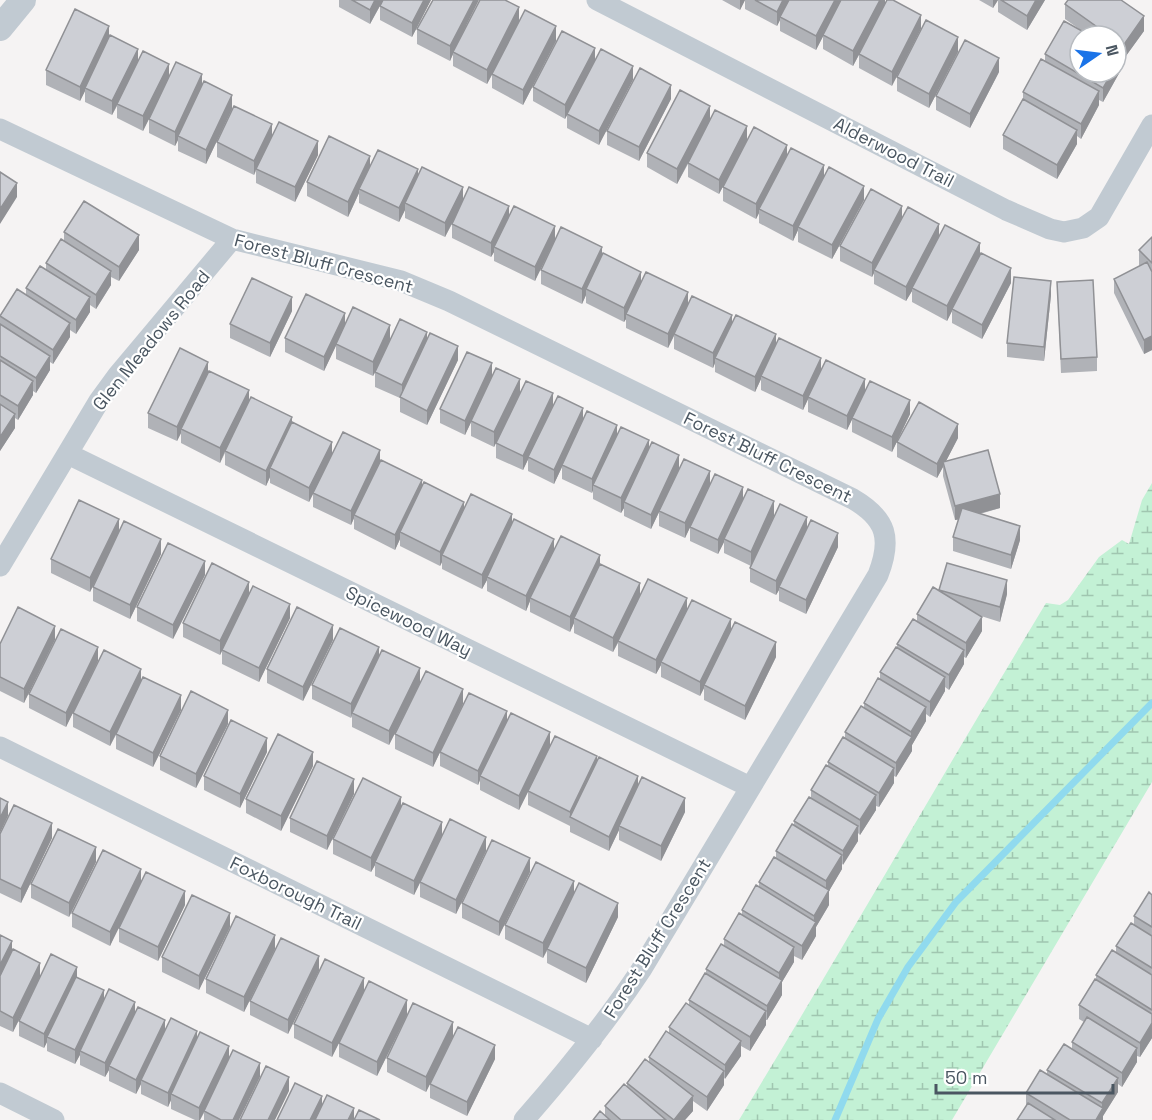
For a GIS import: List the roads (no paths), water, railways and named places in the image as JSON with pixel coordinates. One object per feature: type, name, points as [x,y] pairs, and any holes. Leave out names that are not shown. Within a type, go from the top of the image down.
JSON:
[{"type":"street","points":[[0,28],[23,0]]},
{"type":"street","name":"Alderwood Trail","points":[[597,0],[1006,210],[1050,229],[1064,232],[1083,228],[1098,217],[1152,125]]},
{"type":"street","name":"Forest Bluff Crescent","points":[[0,129],[232,239],[401,281],[440,297],[832,488],[868,508],[879,521],[885,534],[886,555],[878,575],[617,1007],[524,1120]]},
{"type":"street","name":"Glen Meadows Road","points":[[0,566],[99,401],[118,375],[232,239]]},
{"type":"street","name":"Spicewood Way","points":[[68,454],[750,787]]},
{"type":"street","name":"Foxborough Trail","points":[[0,747],[592,1039]]},
{"type":"street","points":[[0,1093],[54,1120]]},
{"type":"waterway","points":[[835,1120],[878,1019],[908,967],[956,902],[1152,703]]}]
